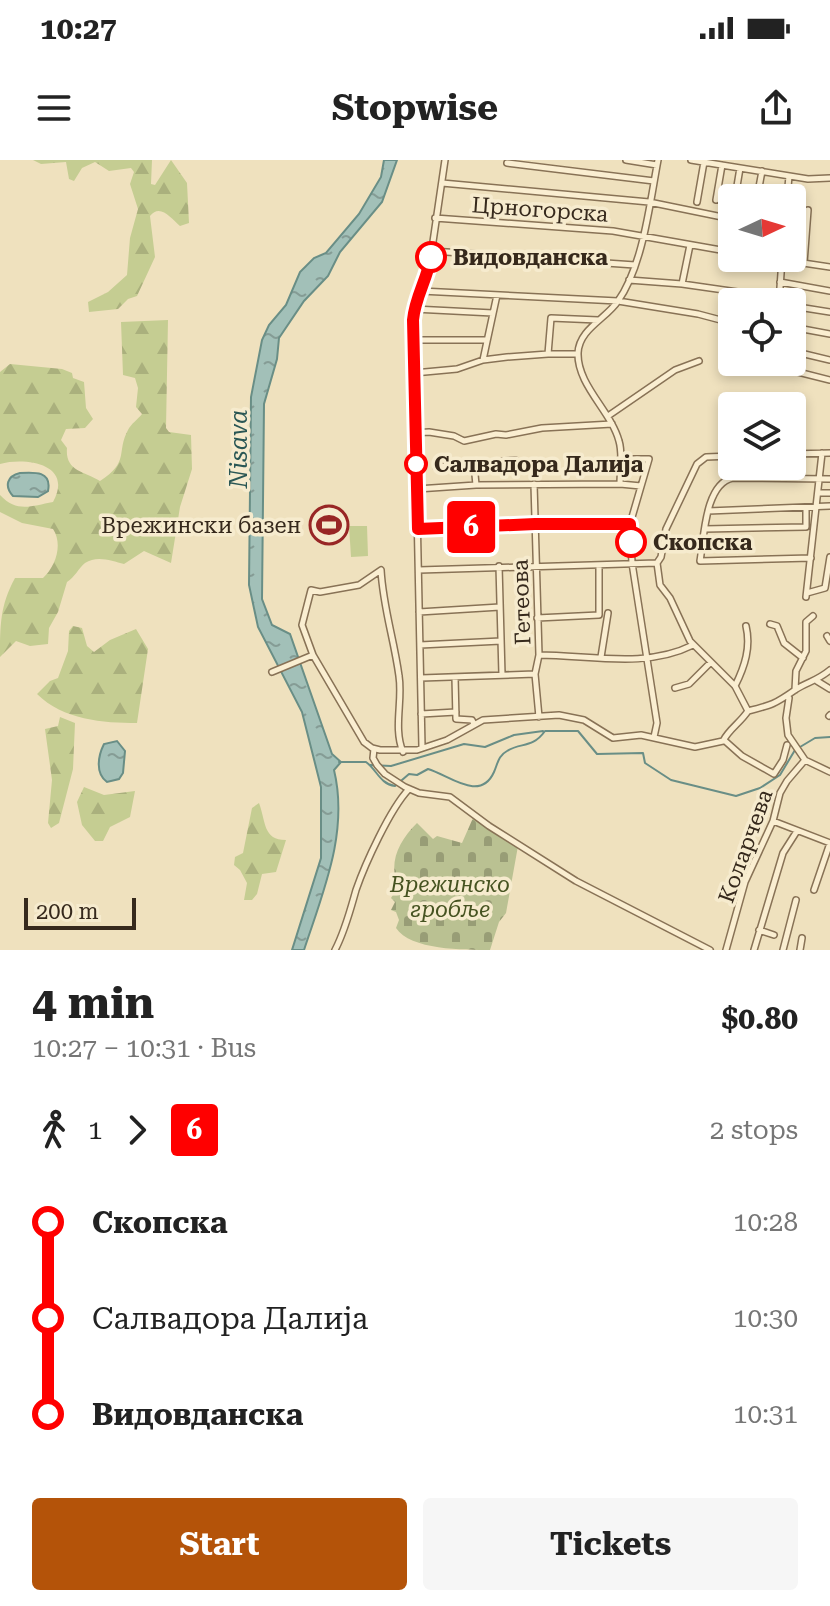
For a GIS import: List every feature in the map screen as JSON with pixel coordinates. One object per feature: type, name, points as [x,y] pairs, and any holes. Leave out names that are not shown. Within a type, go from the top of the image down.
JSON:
[{"type":"street","points":[[422,747],[414,309],[429,269],[445,160]]},
{"type":"street","points":[[620,484],[620,443],[608,416],[580,372],[578,354],[583,336],[618,301],[635,265],[643,236],[658,162],[626,160]]},
{"type":"street","points":[[691,160],[789,176],[830,178]]},
{"type":"street","points":[[697,202],[704,162]]},
{"type":"street","points":[[507,163],[654,181]]},
{"type":"street","points":[[716,200],[722,165]]},
{"type":"street","points":[[737,184],[740,168]]},
{"type":"street","points":[[760,184],[762,171]]},
{"type":"street","points":[[788,184],[789,176]]},
{"type":"street","points":[[442,183],[649,202],[718,215]]},
{"type":"street","points":[[806,236],[808,210]]},
{"type":"street","name":"Црногорска","points":[[435,218],[613,231],[718,250]]},
{"type":"street","points":[[682,284],[690,245]]},
{"type":"street","points":[[432,251],[635,265]]},
{"type":"street","points":[[806,263],[830,267]]},
{"type":"street","points":[[780,288],[781,272]]},
{"type":"street","points":[[629,280],[718,290]]},
{"type":"street","points":[[780,282],[830,291]]},
{"type":"street","points":[[421,291],[618,301],[718,319]]},
{"type":"street","points":[[483,360],[497,295]]},
{"type":"street","points":[[806,308],[830,312]]},
{"type":"street","points":[[414,309],[493,313]]},
{"type":"street","points":[[548,354],[551,318],[599,320]]},
{"type":"street","points":[[806,330],[830,334]]},
{"type":"street","points":[[414,340],[487,340]]},
{"type":"street","points":[[414,373],[457,369],[483,360],[578,354]]},
{"type":"street","points":[[806,355],[830,360]]},
{"type":"street","points":[[608,416],[675,370],[699,361]]},
{"type":"street","points":[[803,376],[830,380]]},
{"type":"street","points":[[414,433],[429,432],[464,441],[542,428],[612,424]]},
{"type":"street","points":[[822,453],[806,595],[825,588],[830,557]]},
{"type":"street","points":[[806,454],[830,453]]},
{"type":"street","points":[[718,457],[706,457],[697,464],[666,529],[657,563],[660,585],[670,598],[693,645],[735,686],[748,711]]},
{"type":"street","points":[[620,459],[649,459],[630,524],[632,563],[657,723],[654,737]]},
{"type":"street","points":[[436,467],[515,460]]},
{"type":"street","points":[[474,464],[476,485]]},
{"type":"street","points":[[811,558],[700,561],[708,511],[717,486],[727,479],[830,479]]},
{"type":"street","points":[[417,489],[534,484],[641,486]]},
{"type":"street","name":"Гетеова","points":[[534,484],[539,655],[535,674],[539,717]]},
{"type":"street","points":[[819,493],[830,493]]},
{"type":"street","points":[[708,511],[830,506]]},
{"type":"street","points":[[705,529],[806,527],[806,508]]},
{"type":"street","points":[[418,529],[630,524]]},
{"type":"street","points":[[419,570],[657,563]]},
{"type":"street","points":[[537,618],[599,615],[599,565]]},
{"type":"street","points":[[499,566],[502,675]]},
{"type":"street","points":[[403,752],[398,735],[400,678],[383,602],[383,573],[379,571],[359,585],[320,592],[311,590],[302,625],[313,655],[362,740],[374,749],[403,752],[447,740],[474,724],[496,717],[571,716],[613,738],[641,735],[695,747],[724,740]]},
{"type":"street","points":[[419,612],[500,607]]},
{"type":"street","points":[[601,657],[608,613]]},
{"type":"street","points":[[795,690],[796,671],[803,659],[806,622],[813,616]]},
{"type":"street","points":[[770,624],[777,626],[784,643],[803,659]]},
{"type":"street","points":[[735,686],[750,659],[746,626]]},
{"type":"street","points":[[420,645],[501,641]]},
{"type":"street","points":[[539,655],[647,660],[693,645]]},
{"type":"street","points":[[272,672],[313,655]]},
{"type":"street","points":[[675,688],[689,684],[711,662]]},
{"type":"street","points":[[724,740],[728,731],[738,725],[748,711],[777,704],[830,670]]},
{"type":"street","points":[[421,678],[535,674]]},
{"type":"street","points":[[455,677],[456,719],[472,720],[474,724]]},
{"type":"street","points":[[817,681],[830,689]]},
{"type":"street","points":[[724,740],[742,756],[774,774],[783,760],[787,745],[789,697]]},
{"type":"street","points":[[421,714],[456,712]]},
{"type":"street","points":[[788,735],[805,760],[830,772]]},
{"type":"street","points":[[787,745],[796,746]]},
{"type":"street","points":[[374,749],[376,764],[385,774],[409,789],[450,797],[489,826],[576,881],[710,950]]},
{"type":"street","name":"Коларчева","points":[[726,950],[745,882],[773,821],[780,793],[805,760]]},
{"type":"street","points":[[335,950],[343,936],[361,878],[397,804],[409,789]]},
{"type":"street","points":[[773,821],[830,843],[814,890]]},
{"type":"street","points":[[754,950],[783,853],[797,831]]},
{"type":"street","points":[[783,950],[796,900]]},
{"type":"street","points":[[759,930],[774,935]]},
{"type":"street","points":[[800,950],[802,938]]},
{"type":"green space","points":[[33,160],[152,160],[151,184],[155,185],[171,160],[187,183],[189,223],[180,226],[162,211],[150,216],[155,257],[137,296],[128,299],[118,309],[89,312],[88,302],[108,292],[127,275],[130,238],[138,209],[130,184],[134,172],[131,168],[109,171],[95,162],[82,168],[74,181],[69,179],[66,162],[41,164]]},
{"type":"green space","points":[[168,320],[166,428],[169,432],[191,435],[192,469],[180,507],[171,563],[144,551],[124,564],[99,559],[85,563],[67,582],[58,612],[49,628],[48,644],[30,646],[16,641],[0,657],[2,616],[15,578],[43,578],[55,561],[58,548],[53,529],[22,523],[0,512],[0,495],[12,504],[31,506],[53,502],[58,489],[57,479],[44,466],[22,462],[0,464],[0,372],[10,364],[62,369],[84,382],[86,408],[93,419],[85,428],[66,429],[61,440],[67,448],[72,466],[100,481],[119,462],[128,430],[142,414],[136,407],[138,388],[135,378],[123,375],[121,322]]},
{"type":"green space","points":[[349,526],[367,526],[368,556],[351,557]]},
{"type":"green space","points":[[73,626],[82,628],[87,646],[94,652],[110,640],[136,629],[148,649],[137,723],[97,721],[71,715],[47,703],[37,694],[50,681],[58,678],[68,651],[69,631]]},
{"type":"green space","points":[[60,717],[75,723],[73,769],[59,823],[51,828],[48,823],[52,780],[45,729],[58,726]]},
{"type":"green space","points":[[84,787],[104,795],[135,791],[130,817],[110,827],[103,841],[95,841],[82,825],[77,802]]},
{"type":"green space","points":[[259,803],[269,833],[286,840],[276,872],[262,874],[257,894],[252,900],[244,900],[247,883],[234,865],[235,857],[243,853],[252,808]]},
{"type":"green space","name":"Врежинско гробље","points":[[473,818],[518,846],[506,913],[499,922],[490,950],[438,947],[413,941],[396,928],[399,920],[396,912],[391,910],[395,902],[391,898],[398,887],[394,869],[400,845],[417,823],[433,839],[437,836],[462,843]]},
{"type":"water","points":[[384,160],[397,160],[382,202],[340,252],[328,276],[304,301],[279,338],[277,359],[264,404],[262,599],[272,625],[290,634],[332,754],[341,762],[334,770],[338,816],[332,862],[304,950],[292,950],[321,858],[321,787],[302,712],[258,627],[249,585],[251,397],[262,340],[269,325],[286,305],[300,272],[314,258],[326,253],[359,214],[381,177]]},
{"type":"water","points":[[20,473],[45,476],[48,491],[38,497],[13,496],[8,482]]},
{"type":"water","points":[[117,741],[125,751],[123,773],[119,779],[107,782],[99,769],[100,754],[104,744]]},
{"type":"waterway","points":[[370,765],[391,766],[464,744],[485,747],[514,735],[543,731]]},
{"type":"waterway","points":[[339,762],[366,762],[382,780],[395,786],[409,774],[417,775],[428,769],[464,784],[481,785],[488,781],[500,757],[512,748],[531,743],[545,731],[578,731],[597,754],[643,753],[645,763],[671,780],[736,796],[760,788],[780,775],[795,750],[815,738],[830,737]]},
{"type":"bus line","name":"6","points":[[431,257],[427,276],[416,300],[413,320],[418,529],[630,524],[631,542]]},
{"type":"place","name":"Видовданска","points":[[431,257]]},
{"type":"place","name":"Салвадора Далија","points":[[416,464]]},
{"type":"place","name":"Врежински базен","points":[[329,525]]},
{"type":"place","name":"Скопска","points":[[631,542]]},
{"type":"water label","name":"Nisava","points":[[239,449]]}]
